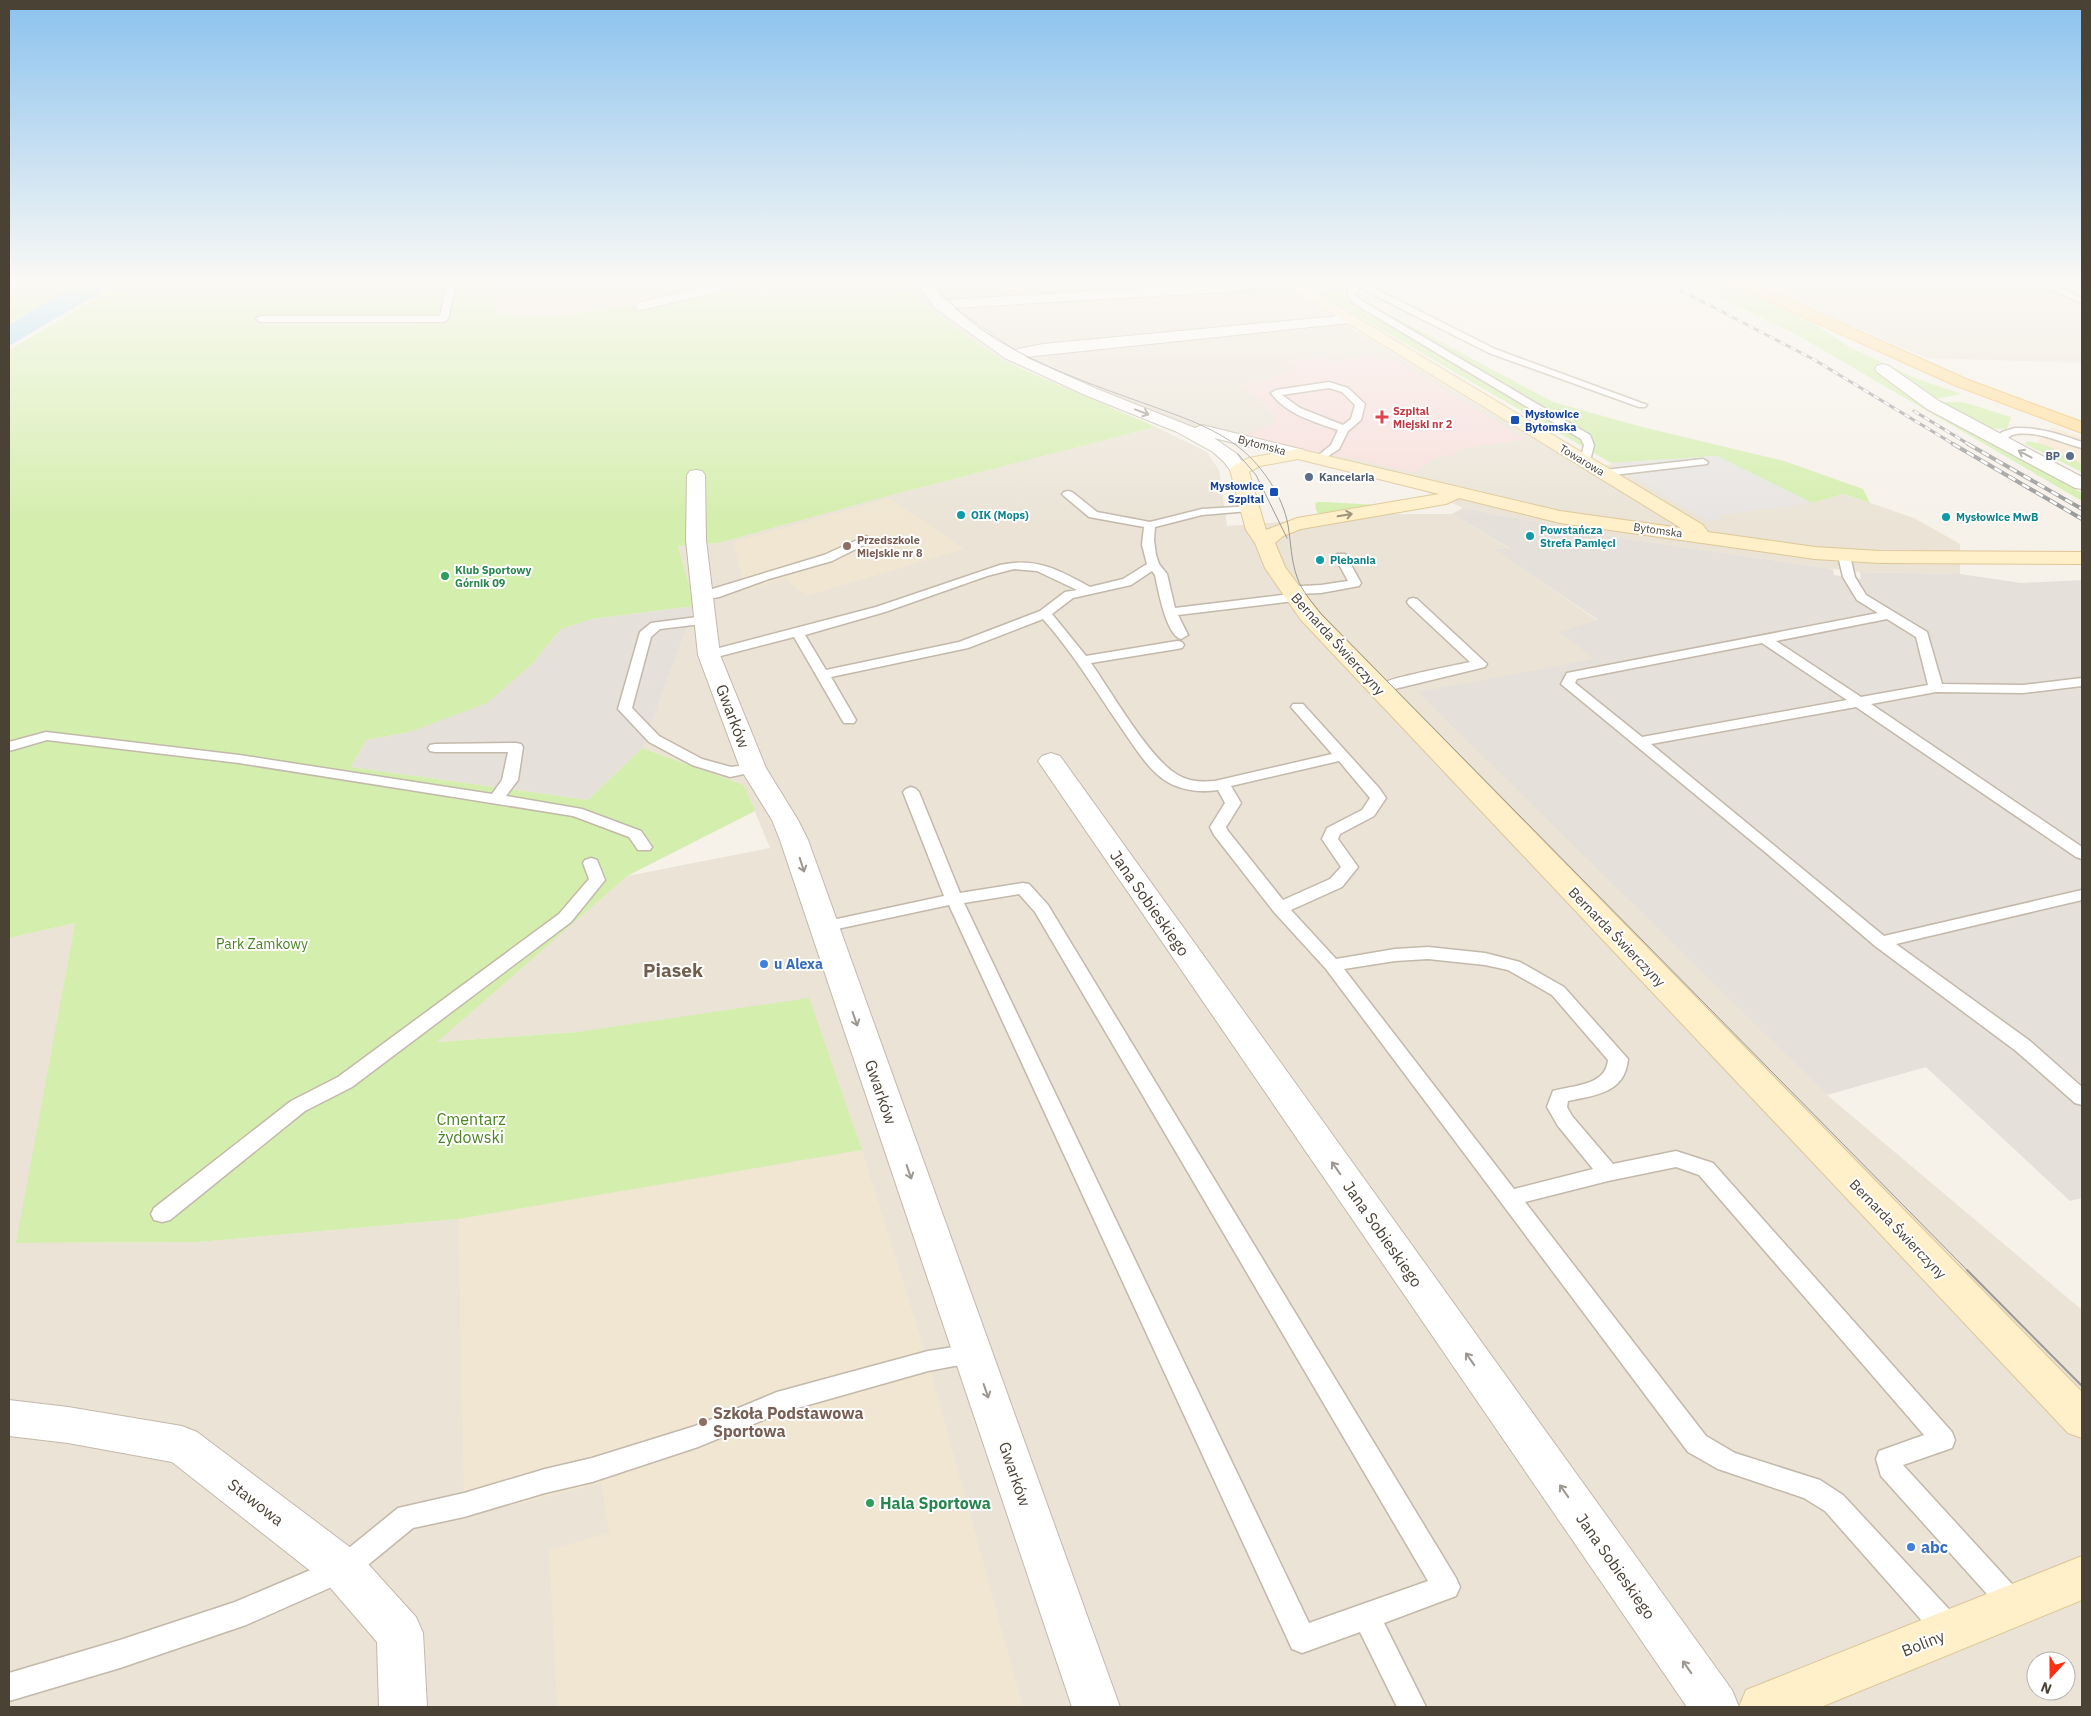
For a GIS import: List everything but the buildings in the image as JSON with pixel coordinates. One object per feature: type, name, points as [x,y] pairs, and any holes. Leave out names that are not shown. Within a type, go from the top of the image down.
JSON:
[{"type":"main road","points":[[1913,361],[1951,378],[2082,428]]},
{"type":"street","name":"Bytomska","points":[[1023,361],[1091,392],[1183,428],[1219,448],[1231,458],[1239,470]]},
{"type":"street","name":"Towarowa","points":[[1418,361],[1696,529],[1700,536]]},
{"type":"street","points":[[1883,369],[1933,405],[2082,484]]},
{"type":"street","name":"Bytomska","points":[[1183,428],[1215,432],[1454,493],[1560,517],[1606,524],[1844,556],[2082,558]]},
{"type":"street","points":[[1239,470],[1255,462],[1298,454]]},
{"type":"street","name":"Bernarda Świerczyny","points":[[1239,470],[1256,530],[1265,542],[1274,568],[1309,615],[2082,1420]]},
{"type":"street","name":"Gwarków","points":[[696,475],[696,540],[709,655],[753,768],[785,820],[794,840],[822,926],[1096,1707]]},
{"type":"street","points":[[1265,542],[1276,532],[1297,524],[1446,498],[1454,493]]},
{"type":"street","points":[[1606,524],[1635,516],[1641,511],[1647,499]]},
{"type":"street","points":[[1250,510],[1283,522],[1297,524]]},
{"type":"street","name":"Jana Sobieskiego","points":[[1051,761],[1715,1707]]},
{"type":"street","name":"Stawowa","points":[[9,1418],[68,1425],[182,1445],[343,1569],[400,1633],[403,1707]]},
{"type":"street","name":"Boliny","points":[[1763,1707],[2082,1578]]},
{"type":"lane","points":[[1458,361],[1586,437],[1589,444],[1585,461]]},
{"type":"lane","points":[[1519,361],[1642,406]]},
{"type":"lane","points":[[1319,459],[1335,446],[1344,428],[1356,420],[1360,404],[1345,390],[1329,385],[1276,393],[1278,399],[1319,421],[1344,428]]},
{"type":"lane","points":[[1999,440],[2004,434],[2024,431],[2055,436],[2082,445]]},
{"type":"lane","points":[[1605,473],[1703,462]]},
{"type":"lane","points":[[1068,494],[1093,515],[1150,525],[1202,512],[1250,510]]},
{"type":"lane","points":[[1081,660],[1179,640],[1161,574],[1153,565],[1149,551],[1148,531],[1150,525]]},
{"type":"lane","points":[[702,596],[715,594],[765,576],[828,558],[866,540]]},
{"type":"lane","points":[[1844,556],[1849,577],[1861,597],[1922,635],[1936,688]]},
{"type":"lane","points":[[1170,612],[1321,590],[1355,583],[1341,557]]},
{"type":"lane","points":[[709,655],[903,602],[998,568],[1023,564],[1058,574],[1088,590]]},
{"type":"lane","points":[[823,675],[963,644],[1045,614],[1070,595],[1127,582],[1153,565]]},
{"type":"lane","points":[[1378,689],[1392,684],[1480,664],[1413,602]]},
{"type":"lane","points":[[1045,614],[1062,632],[1139,742],[1166,774],[1187,784],[1204,787],[1342,756]]},
{"type":"lane","points":[[1888,615],[1572,676],[1568,684],[1771,849],[1881,942],[2023,1046],[2082,1098]]},
{"type":"lane","points":[[706,620],[656,626],[645,635],[625,709],[654,739],[697,762],[730,772],[753,768]]},
{"type":"lane","points":[[797,632],[849,720]]},
{"type":"lane","points":[[1765,639],[2082,854]]},
{"type":"lane","points":[[1638,742],[1936,688],[2023,689],[2082,682]]},
{"type":"lane","points":[[1280,908],[1336,883],[1347,872],[1350,867],[1330,839],[1333,831],[1368,813],[1378,798],[1374,790],[1298,707]]},
{"type":"lane","points":[[9,747],[46,736],[239,759],[496,799],[576,812],[635,834],[644,847]]},
{"type":"lane","points":[[435,748],[516,747],[510,780],[496,799]]},
{"type":"lane","points":[[1222,784],[1233,803],[1218,827],[1220,832],[1280,908],[1332,965],[1697,1444],[1727,1461],[1811,1488],[1834,1503],[1951,1631]]},
{"type":"lane","points":[[822,926],[954,899],[1023,888],[1042,909],[1447,1587],[1302,1639],[954,899],[911,792]]},
{"type":"lane","points":[[162,1214],[298,1106],[346,1082],[565,918],[597,880],[591,863]]},
{"type":"lane","points":[[1881,942],[2082,895]]},
{"type":"lane","points":[[1332,965],[1395,955],[1455,955],[1485,959],[1514,966],[1558,991],[1618,1059],[1617,1071],[1603,1086],[1560,1096],[1557,1107],[1565,1121],[1608,1173]]},
{"type":"lane","points":[[1510,1198],[1608,1173],[1676,1159],[1706,1169],[1943,1440],[1888,1459],[1890,1468],[2014,1606]]},
{"type":"lane","points":[[9,1687],[120,1654],[236,1615],[343,1569],[407,1517],[464,1506],[592,1470],[698,1436],[777,1403],[928,1361],[973,1354]]},
{"type":"lane","points":[[1366,1616],[1412,1707]]},
{"type":"shaded area","points":[[1004,361],[1406,361],[1580,467],[1717,456],[1812,503],[1844,494],[1914,518],[1960,544],[1960,574],[1860,572],[1615,537],[1463,508],[1425,491],[1218,440]]},
{"type":"shaded area","name":"Szpital Miejski nr 2","points":[[1286,361],[1329,361],[1334,363],[1342,361],[1395,361],[1526,439],[1456,450],[1458,454],[1437,457],[1415,473],[1292,447],[1246,435],[1277,421],[1266,406],[1241,385],[1297,370],[1292,366],[1300,365],[1297,362],[1289,363]]},
{"type":"shaded area","points":[[2022,361],[2082,361],[2082,363]]},
{"type":"shaded area","points":[[1156,427],[1207,452],[1219,470],[1227,526],[1391,514],[1452,514],[1512,550],[1493,548],[1598,621],[1827,1095],[2082,1310],[2082,1707],[9,1707],[9,938],[75,923],[17,1243],[199,1242],[458,1219],[862,1150],[578,1032],[436,1042],[627,876],[770,848],[744,785],[642,748],[695,606],[678,546],[719,543],[888,496]]},
{"type":"shaded area","name":"BP","points":[[2052,427],[2082,437],[2082,469],[2035,444]]},
{"type":"shaded area","points":[[1717,456],[1812,503],[1719,515],[1724,520],[1709,521],[1632,476],[1628,471],[1611,463]]},
{"type":"shaded area","name":"Przedszkole Miejskie nr 8","points":[[890,498],[964,549],[806,596],[785,578],[745,591],[734,542]]},
{"type":"shaded area","points":[[1463,508],[1615,537],[1833,569],[1834,575],[1861,579],[1860,572],[1960,574],[2021,583],[2082,580],[2082,1198],[2070,1201],[1926,1067],[1827,1095],[1418,692],[1594,659],[1560,632],[1598,620],[1492,548],[1511,549],[1452,514]]},
{"type":"shaded area","points":[[695,606],[642,748],[588,800],[351,767],[366,740],[410,732],[531,665],[561,629],[592,619]]},
{"type":"shaded area","name":"Szkoła Podstawowa Sportowa","points":[[862,1150],[928,1361],[1023,1707],[557,1707],[549,1550],[609,1533],[601,1483],[467,1517],[464,1505],[458,1219]]},
{"type":"green space","name":"Park Zamkowy","points":[[9,361],[1004,361],[1156,427],[888,496],[719,543],[678,546],[695,606],[592,619],[561,629],[531,665],[487,703],[410,732],[366,740],[351,767],[588,800],[642,748],[744,785],[755,811],[627,876],[437,1042],[578,1032],[809,998],[862,1150],[458,1219],[199,1242],[16,1243],[75,923],[9,938]]},
{"type":"green space","points":[[1436,361],[1477,361],[1553,402],[1642,427],[1784,461],[1863,489],[1870,503],[1844,494],[1812,503],[1717,456],[1611,463]]},
{"type":"green space","points":[[1842,361],[1879,361],[1918,379],[1962,394],[1919,402],[2082,493],[2082,501]]},
{"type":"green space","points":[[1941,402],[1963,402],[2011,417],[2007,429],[1987,428]]},
{"type":"green space","points":[[2028,441],[2046,445],[2082,464],[2082,472],[2025,444]]},
{"type":"green space","points":[[1315,503],[1378,505],[1320,515],[1316,510]]},
{"type":"tram line","points":[[1037,361],[1090,384],[1208,428],[1231,441],[1249,456],[1277,493],[1288,525],[1292,558],[1297,577],[1305,592],[1322,615],[1968,1271]]},
{"type":"tram line","points":[[1238,454],[1256,475],[1287,538]]},
{"type":"tram line","points":[[1967,1270],[2082,1386]]},
{"type":"railway","points":[[1816,361],[1955,445]]},
{"type":"railway","points":[[1914,411],[1970,445]]},
{"type":"railway","points":[[1953,444],[2082,519]]},
{"type":"railway","points":[[1968,444],[2082,509]]},
{"type":"place","name":"Szpital Miejski nr 2","points":[[1382,417]]},
{"type":"place","name":"Mysłowice Bytomska","points":[[1515,420]]},
{"type":"place","name":"BP","points":[[2070,456]]},
{"type":"place","name":"Kancelaria","points":[[1309,477]]},
{"type":"place","name":"Mysłowice Szpital","points":[[1274,492]]},
{"type":"place","name":"OIK (Mops)","points":[[961,515]]},
{"type":"place","name":"Mysłowice MwB","points":[[1946,517]]},
{"type":"place","name":"Powstańcza Strefa Pamięci","points":[[1530,536]]},
{"type":"place","name":"Przedszkole Miejskie nr 8","points":[[847,546]]},
{"type":"place","name":"Plebania","points":[[1320,560]]},
{"type":"place","name":"Klub Sportowy Górnik 09","points":[[445,576]]},
{"type":"place","name":"u Alexa","points":[[764,964]]},
{"type":"place","name":"Szkoła Podstawowa Sportowa","points":[[703,1422]]},
{"type":"place","name":"Hala Sportowa","points":[[870,1503]]},
{"type":"place","name":"abc","points":[[1911,1547]]},
{"type":"district","name":"Piasek","points":[[673,970]]},
{"type":"park label","name":"Cmentarz żydowski","points":[[471,1128]]}]
